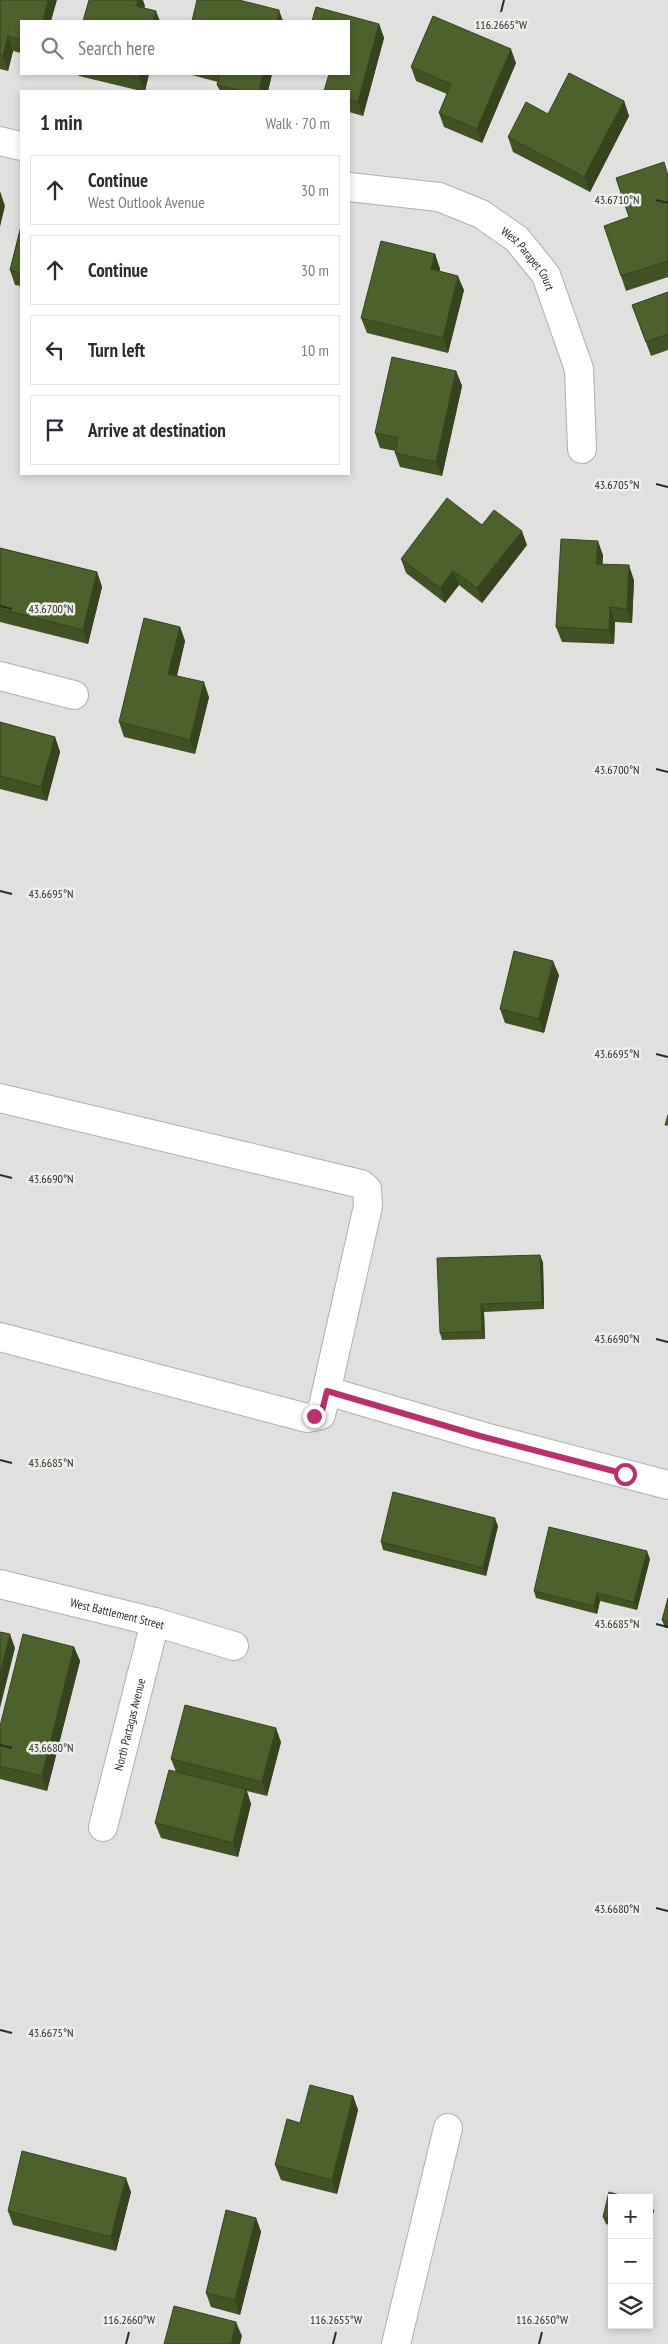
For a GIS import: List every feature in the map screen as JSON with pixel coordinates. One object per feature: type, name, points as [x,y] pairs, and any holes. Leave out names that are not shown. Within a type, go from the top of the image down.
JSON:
[{"type":"street","points":[[0,141],[20,146]]},
{"type":"street","name":"West Parapet Court","points":[[350,188],[439,197],[481,214],[517,239],[546,275],[579,369],[582,450]]},
{"type":"street","points":[[0,676],[74,695]]},
{"type":"street","points":[[0,1098],[361,1184],[367,1189],[368,1206],[321,1415],[307,1418],[0,1337]]},
{"type":"street","points":[[327,1391],[480,1436],[668,1485]]},
{"type":"street","name":"West Battlement Street","points":[[0,1584],[156,1622],[234,1646]]},
{"type":"street","name":"North Partagas Avenue","points":[[103,1827],[156,1622]]},
{"type":"street","points":[[396,2344],[448,2128]]},
{"type":"building","points":[[0,0],[48,0],[43,20],[20,20],[20,40],[8,36],[3,56],[0,55]]},
{"type":"building","points":[[89,0],[138,0],[136,6],[156,11],[153,20],[83,20]]},
{"type":"building","points":[[197,0],[239,0],[279,10],[277,20],[192,20]]},
{"type":"building","points":[[316,7],[379,24],[358,102],[350,99],[350,90],[324,90],[329,75],[350,75],[350,20],[312,20]]},
{"type":"building","points":[[433,16],[511,49],[477,129],[439,113],[451,84],[411,67]]},
{"type":"building","points":[[569,73],[624,101],[584,177],[508,137],[526,102],[548,114]]},
{"type":"building","points":[[127,75],[140,75],[139,78]]},
{"type":"building","points":[[220,75],[263,75],[259,90],[240,90],[217,85]]},
{"type":"building","points":[[664,162],[668,176],[668,261],[621,276],[604,226],[629,217],[616,178]]},
{"type":"building","points":[[20,230],[20,273],[10,270]]},
{"type":"building","points":[[381,241],[435,254],[431,269],[458,276],[443,338],[361,318]]},
{"type":"building","points":[[668,292],[668,334],[646,342],[632,305]]},
{"type":"building","points":[[392,357],[456,371],[436,462],[395,453],[398,438],[375,433]]},
{"type":"building","points":[[447,498],[482,525],[494,510],[522,531],[477,588],[453,571],[440,588],[401,559]]},
{"type":"building","points":[[561,539],[598,541],[596,564],[629,565],[627,609],[610,607],[609,630],[556,627]]},
{"type":"building","points":[[0,548],[97,572],[83,630],[0,609]]},
{"type":"building","points":[[144,618],[180,627],[168,674],[204,682],[190,740],[119,722]]},
{"type":"building","points":[[0,722],[55,737],[41,787],[0,776]]},
{"type":"building","points":[[514,951],[553,961],[539,1019],[500,1009]]},
{"type":"building","points":[[540,1255],[542,1302],[481,1304],[482,1331],[440,1333],[437,1258]]},
{"type":"building","points":[[393,1492],[495,1518],[483,1568],[381,1542]]},
{"type":"building","points":[[549,1527],[647,1551],[634,1602],[597,1593],[594,1606],[534,1591]]},
{"type":"building","points":[[668,1598],[668,1622],[662,1620]]},
{"type":"building","points":[[0,1632],[10,1634],[0,1673]]},
{"type":"building","points":[[23,1634],[74,1647],[42,1776],[0,1766],[0,1726]]},
{"type":"building","points":[[185,1705],[276,1728],[262,1782],[171,1759]]},
{"type":"building","points":[[169,1770],[246,1789],[233,1843],[155,1823]]},
{"type":"building","points":[[310,2085],[353,2096],[332,2180],[275,2165],[287,2119],[300,2123]]},
{"type":"building","points":[[22,2151],[126,2178],[111,2237],[8,2211]]},
{"type":"building","points":[[608,2196],[608,2218],[603,2217]]},
{"type":"building","points":[[226,2210],[256,2218],[235,2300],[206,2293]]},
{"type":"building","points":[[174,2306],[236,2322],[231,2344],[164,2344]]},
{"type":"route","points":[[314,1416],[321,1415],[327,1391],[386,1406],[480,1436],[625,1474]]}]
